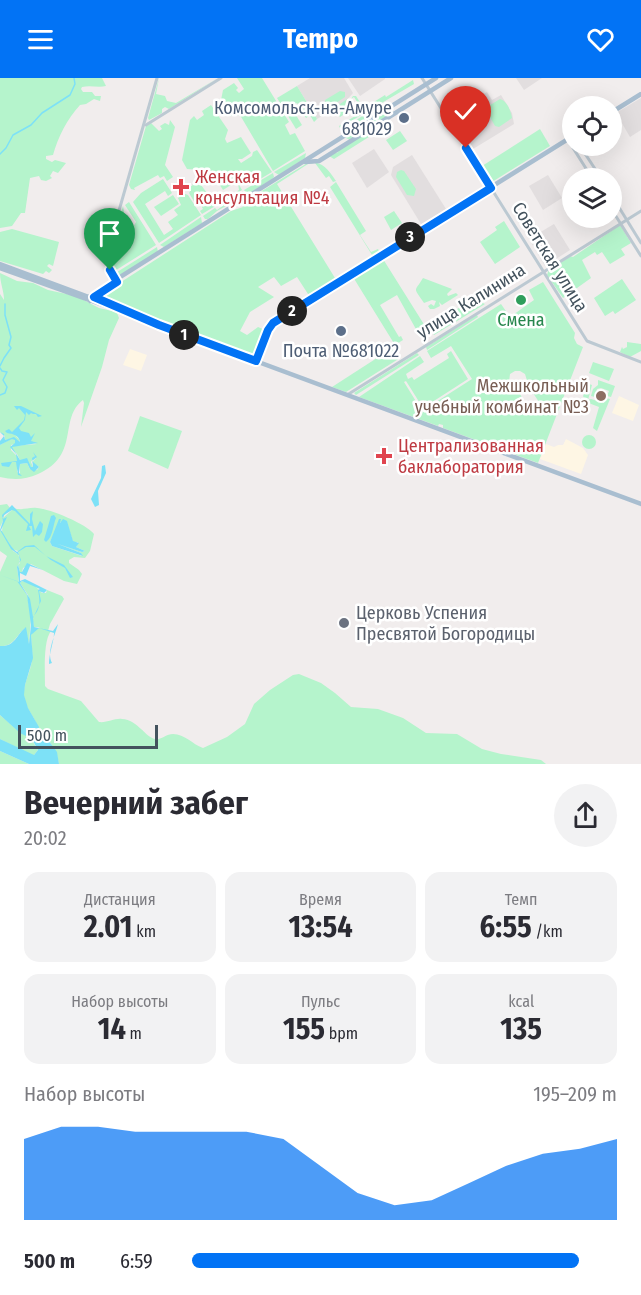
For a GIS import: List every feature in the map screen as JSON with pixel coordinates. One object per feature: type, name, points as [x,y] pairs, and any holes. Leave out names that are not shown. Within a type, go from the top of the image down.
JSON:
[{"type":"main road","points":[[91,298],[343,135],[436,78]]},
{"type":"main road","points":[[307,159],[319,161],[451,78]]},
{"type":"main road","points":[[622,106],[641,94]]},
{"type":"main road","points":[[392,105],[397,112]]},
{"type":"main road","points":[[343,135],[348,143]]},
{"type":"main road","points":[[256,361],[273,323],[562,143]]},
{"type":"main road","points":[[315,153],[316,160]]},
{"type":"main road","points":[[0,266],[641,504]]},
{"type":"street","points":[[116,281],[107,264],[106,256],[157,78]]},
{"type":"street","points":[[144,126],[220,78]]},
{"type":"street","name":"Советская улица","points":[[422,78],[587,341],[641,362]]},
{"type":"street","points":[[146,119],[151,122]]},
{"type":"street","name":"улица Калинина","points":[[622,223],[641,211]]},
{"type":"street","points":[[622,212],[641,243]]},
{"type":"street","points":[[622,227],[641,256]]},
{"type":"street","name":"улица Калинина","points":[[346,396],[614,228]]},
{"type":"shaded area","points":[[310,78],[344,78],[353,93],[345,102],[317,119],[297,86]]},
{"type":"shaded area","points":[[348,78],[385,78],[385,79],[360,96]]},
{"type":"shaded area","points":[[516,78],[542,78],[524,90]]},
{"type":"shaded area","points":[[487,92],[492,100],[501,95],[512,113],[514,124],[473,149],[455,119],[466,112],[463,107]]},
{"type":"shaded area","points":[[641,98],[641,130],[630,137],[622,123],[622,109]]},
{"type":"shaded area","points":[[374,149],[389,172],[367,188],[352,163]]},
{"type":"shaded area","points":[[412,155],[446,209],[421,224],[391,175],[393,167]]},
{"type":"shaded area","points":[[548,175],[562,198],[543,210],[529,186]]},
{"type":"shaded area","points":[[554,224],[570,250],[545,266],[529,239]]},
{"type":"shaded area","points":[[130,349],[147,355],[141,371],[123,365]]},
{"type":"shaded area","points":[[619,396],[639,405],[633,421],[612,413]]},
{"type":"shaded area","points":[[566,439],[583,448],[588,455],[581,474],[540,459],[546,444],[554,447],[563,445]]},
{"type":"green space","points":[[0,78],[102,78],[106,86],[82,87],[83,92],[92,92],[95,96],[101,96],[100,101],[94,99],[80,105],[64,128],[53,155],[46,156],[46,159],[52,162],[55,160],[66,163],[58,173],[53,171],[50,176],[52,178],[46,181],[41,180],[39,176],[30,178],[25,213],[21,213],[12,226],[0,228]]},
{"type":"green space","points":[[159,78],[156,94],[165,96],[167,101],[176,103],[218,78],[169,109],[165,107],[162,113],[149,120]]},
{"type":"green space","points":[[237,78],[262,78],[289,122],[285,125],[290,135],[295,133],[305,151],[273,171],[240,115],[231,116],[221,100],[223,90],[234,83],[239,93],[244,89]]},
{"type":"green space","points":[[413,80],[414,84],[368,111],[364,105],[367,102],[369,105],[385,95],[386,97]]},
{"type":"green space","points":[[297,86],[317,119],[314,122],[310,115],[306,118],[297,103],[284,109],[277,98]]},
{"type":"green space","points":[[340,91],[345,92],[345,97],[330,107],[326,107],[325,100]]},
{"type":"green space","points":[[353,96],[356,96],[366,112],[340,128],[339,126],[360,113],[358,110],[361,108],[354,97],[351,99]]},
{"type":"green space","points":[[347,99],[353,108],[340,117],[337,113],[332,116],[329,112]]},
{"type":"green space","points":[[500,99],[505,102],[512,118],[499,127],[495,126],[486,110]]},
{"type":"green space","points":[[211,105],[228,130],[225,139],[227,143],[241,137],[251,153],[238,159],[241,163],[257,150],[272,172],[250,185],[245,177],[239,181],[233,171],[230,171],[215,178],[217,180],[230,173],[235,177],[229,181],[231,185],[223,190],[218,182],[210,185],[204,175],[210,172],[214,178],[209,169],[202,173],[200,170],[187,169],[182,160],[190,120],[194,116],[197,120],[204,115],[202,111]]},
{"type":"green space","points":[[291,107],[302,125],[296,129],[285,111]]},
{"type":"green space","points":[[392,108],[393,113],[350,140],[346,138],[345,136]]},
{"type":"green space","points":[[367,113],[369,118],[343,133],[341,130]]},
{"type":"green space","points":[[170,120],[175,127],[165,165],[173,177],[167,181],[164,176],[160,178],[158,175],[134,188],[135,190],[131,189],[129,185],[146,126],[151,123],[159,131],[162,129],[160,126],[165,123],[169,125]]},
{"type":"green space","points":[[540,129],[550,146],[492,182],[482,166]]},
{"type":"green space","points":[[400,131],[407,141],[393,150],[386,140]]},
{"type":"green space","points":[[369,132],[372,135],[334,159],[329,156],[334,152],[337,153],[341,148]]},
{"type":"green space","points":[[306,153],[305,158],[279,175],[274,172]]},
{"type":"green space","points":[[309,162],[318,163],[325,167],[336,181],[333,182],[329,176],[326,178],[315,163],[308,164],[277,184],[335,278],[372,255],[330,187],[336,182],[366,231],[360,235],[371,252],[378,249],[380,253],[314,293],[308,294],[297,277],[281,286],[274,277],[258,287],[274,297],[250,312],[240,331],[247,335],[258,327],[265,330],[254,353],[249,354],[102,297],[101,295],[231,211],[243,207],[242,205],[247,200]]},
{"type":"green space","points":[[401,170],[416,189],[414,196],[407,195],[396,177],[397,172]]},
{"type":"green space","points":[[273,173],[272,179],[250,193],[247,194],[244,190]]},
{"type":"green space","points":[[163,179],[172,193],[168,196],[165,191],[145,204],[164,235],[173,229],[168,222],[178,215],[174,210],[181,205],[178,198],[185,194],[201,215],[159,243],[133,202],[141,193]]},
{"type":"green space","points":[[194,181],[198,181],[213,201],[216,199],[219,203],[239,190],[238,183],[242,190],[202,214],[200,211],[203,209],[200,203],[195,203],[189,193],[191,190],[189,186],[192,186]]},
{"type":"green space","points":[[243,191],[244,196],[205,219],[203,216],[215,208],[217,210]]},
{"type":"green space","points":[[173,195],[179,204],[161,216],[154,207]]},
{"type":"green space","points":[[129,202],[156,245],[113,272],[109,262],[114,262],[124,254],[114,236],[123,206],[120,231],[129,234],[136,222],[125,205]]},
{"type":"green space","points":[[394,211],[402,223],[391,230],[384,217]]},
{"type":"green space","points":[[201,217],[202,223],[164,247],[160,245]]},
{"type":"green space","points":[[504,221],[520,247],[495,264],[480,242],[497,230],[495,227]]},
{"type":"green space","points":[[616,228],[622,228],[631,243],[621,249],[625,255],[610,264],[602,252],[597,255],[595,252],[582,260],[591,278],[563,298],[547,275],[549,269],[570,256],[573,257]]},
{"type":"green space","points":[[12,229],[59,242],[53,266],[49,264],[47,266],[52,270],[49,273],[46,271],[43,274],[0,261],[0,232]]},
{"type":"green space","points":[[157,247],[158,252],[117,277],[114,274]]},
{"type":"green space","points":[[383,259],[425,326],[417,331],[397,295],[380,305],[403,340],[395,345],[353,277]]},
{"type":"green space","points":[[0,273],[17,281],[33,283],[48,290],[76,296],[99,308],[117,313],[119,318],[109,340],[81,427],[83,400],[71,417],[65,447],[60,457],[38,474],[19,479],[0,477],[0,445],[13,438],[5,440],[5,436],[0,432],[0,294],[4,300]],"holes":[[[24,434],[31,437],[31,442],[37,444],[12,446],[12,449],[20,460],[28,463],[31,467],[33,467],[31,462],[35,456],[32,462],[39,467],[37,470],[30,469],[27,463],[20,464],[20,474],[17,472],[17,456],[11,450],[11,445],[15,444],[15,440],[20,443],[15,435],[21,439]]]},
{"type":"green space","points":[[423,278],[452,289],[447,294],[448,296],[456,293],[458,295],[442,305],[439,302],[440,306],[430,309],[428,306],[431,304],[434,306],[436,301],[424,303],[416,290]]},
{"type":"green space","points":[[622,279],[636,300],[615,314],[613,311],[605,316],[594,298]]},
{"type":"green space","points":[[543,282],[575,333],[574,338],[577,344],[583,347],[538,463],[443,428],[443,425],[438,426],[359,397],[420,356],[424,362],[406,374],[408,379],[412,377],[414,380],[449,358],[447,354],[451,351],[468,379],[423,408],[406,381],[404,382],[422,411],[472,379],[451,346],[431,358],[427,351],[501,304],[510,317],[534,300],[529,290]],"holes":[[[520,371],[525,374],[529,387],[539,402],[529,409],[509,382],[510,374]]]},
{"type":"green space","points":[[473,299],[485,304],[434,335],[429,327]]},
{"type":"green space","points":[[477,315],[478,317],[427,350],[426,347]]},
{"type":"green space","points":[[627,342],[641,344],[641,351],[630,357],[620,352],[622,347],[623,349],[627,347]]},
{"type":"green space","points":[[394,347],[400,358],[346,392],[332,387]]},
{"type":"green space","points":[[417,353],[419,355],[356,395],[354,393]]},
{"type":"green space","points":[[593,362],[614,369],[609,381],[589,373]]},
{"type":"green space","points":[[598,380],[615,386],[611,397],[607,396],[609,391],[601,388],[597,389],[595,397],[591,396],[593,389],[598,385]]},
{"type":"green space","points":[[589,384],[592,385],[588,400],[604,403],[606,398],[610,399],[597,431],[593,428],[599,407],[586,402],[583,396]]},
{"type":"green space","points":[[140,416],[182,431],[168,469],[128,451]]},
{"type":"green space","points":[[586,435],[592,435],[596,442],[592,449],[586,449],[582,445],[582,439]]},
{"type":"green space","points":[[7,504],[10,508],[2,518],[15,510],[13,508],[43,509],[76,522],[94,534],[90,551],[85,558],[74,557],[69,560],[69,563],[82,574],[77,584],[64,581],[31,564],[23,568],[22,572],[18,565],[17,567],[19,583],[27,595],[31,617],[29,644],[25,628],[12,643],[0,646],[0,572],[7,556],[0,551],[0,530],[2,532],[3,521],[0,527],[0,505]],"holes":[[[60,522],[67,523],[73,542],[78,542],[76,547],[85,551],[56,543],[81,553],[82,556],[52,546],[50,542]]]},
{"type":"green space","points":[[22,581],[34,585],[42,593],[46,593],[47,590],[64,599],[48,631],[51,631],[46,649],[45,686],[81,701],[99,722],[128,720],[151,738],[160,739],[177,734],[203,748],[227,737],[245,724],[254,704],[270,690],[293,675],[299,674],[321,683],[351,707],[378,709],[403,718],[426,733],[457,734],[482,749],[541,760],[546,764],[59,764],[50,742],[33,742],[38,750],[31,755],[0,739],[0,715],[16,729],[32,737],[38,731],[25,701],[24,691],[32,659],[31,635],[35,629],[40,627],[34,627],[28,595],[20,583]]},
{"type":"green space","points":[[0,751],[29,764],[0,764]]},
{"type":"water","points":[[14,406],[21,406],[42,416],[38,417],[31,413],[29,415],[26,412],[25,420],[19,428],[29,433],[31,437],[35,433],[31,441],[38,443],[12,447],[20,460],[27,458],[31,467],[33,467],[32,461],[39,467],[34,472],[27,463],[20,464],[19,473],[22,476],[18,475],[16,462],[12,462],[9,467],[2,466],[1,463],[17,461],[16,454],[10,447],[15,440],[12,439],[0,445],[4,436],[0,432],[4,434],[5,440],[14,437],[20,442],[17,436],[5,431],[9,429],[12,432],[24,420],[25,415]]},
{"type":"water","points":[[105,465],[106,473],[98,491],[99,505],[95,507],[91,499],[101,478],[102,466]]},
{"type":"water","points":[[12,505],[30,524],[30,514],[33,511],[35,531],[40,521],[43,524],[39,536],[36,534],[33,537],[32,526],[29,526],[31,530],[26,531],[28,524],[12,510],[4,515],[3,519],[7,517],[1,530],[17,552],[25,546],[34,545],[45,555],[35,547],[26,547],[18,552],[21,560],[18,565],[19,555],[11,549],[0,530],[2,515]]},
{"type":"water","points":[[54,515],[56,518],[46,542],[44,540],[51,516]]},
{"type":"water","points":[[59,519],[61,519],[60,523],[63,519],[67,521],[73,541],[79,543],[76,547],[85,551],[58,544],[81,553],[83,556],[52,546],[50,542]]},
{"type":"water","points":[[46,556],[64,565],[73,577],[70,578],[65,568]]},
{"type":"water","points":[[27,563],[43,570],[30,566],[26,576],[20,573],[20,581],[25,579],[47,590],[44,593],[39,591],[41,601],[39,605],[38,590],[40,589],[22,581],[20,583],[30,599],[34,627],[39,628],[31,635],[33,658],[24,695],[28,708],[39,727],[30,738],[20,733],[0,715],[0,646],[12,643],[26,627],[29,644],[31,625],[27,595],[17,581],[19,582],[17,567],[18,565],[22,572]]},
{"type":"water","points":[[58,624],[54,637],[54,633],[39,628],[53,631]]},
{"type":"water","points":[[43,733],[57,752],[59,764],[29,764],[0,751],[0,739],[34,755],[38,750],[33,741]]},
{"type":"waterway","points":[[0,154],[13,135],[31,125],[42,113],[70,95],[75,84],[74,78]]},
{"type":"waterway","points":[[0,366],[11,348],[5,304]]},
{"type":"waterway","points":[[0,368],[7,372],[3,380],[7,387],[5,393],[0,395]]},
{"type":"place","name":"Комсомольск-на-Амуре 681029","points":[[404,118]]},
{"type":"place","name":"Женская консультация №4","points":[[181,187]]},
{"type":"place","name":"Смена","points":[[521,300]]},
{"type":"place","name":"Почта №681022","points":[[341,331]]},
{"type":"place","name":"Межшкольный учебный комбинат №3","points":[[601,396]]},
{"type":"place","name":"Централизованная баклаборатория","points":[[384,456]]},
{"type":"place","name":"Церковь Успения Пресвятой Богородицы","points":[[344,623]]},
{"type":"route","points":[[110,270],[117,282],[94,297],[159,325],[256,361],[273,323],[491,188],[466,148]]}]
